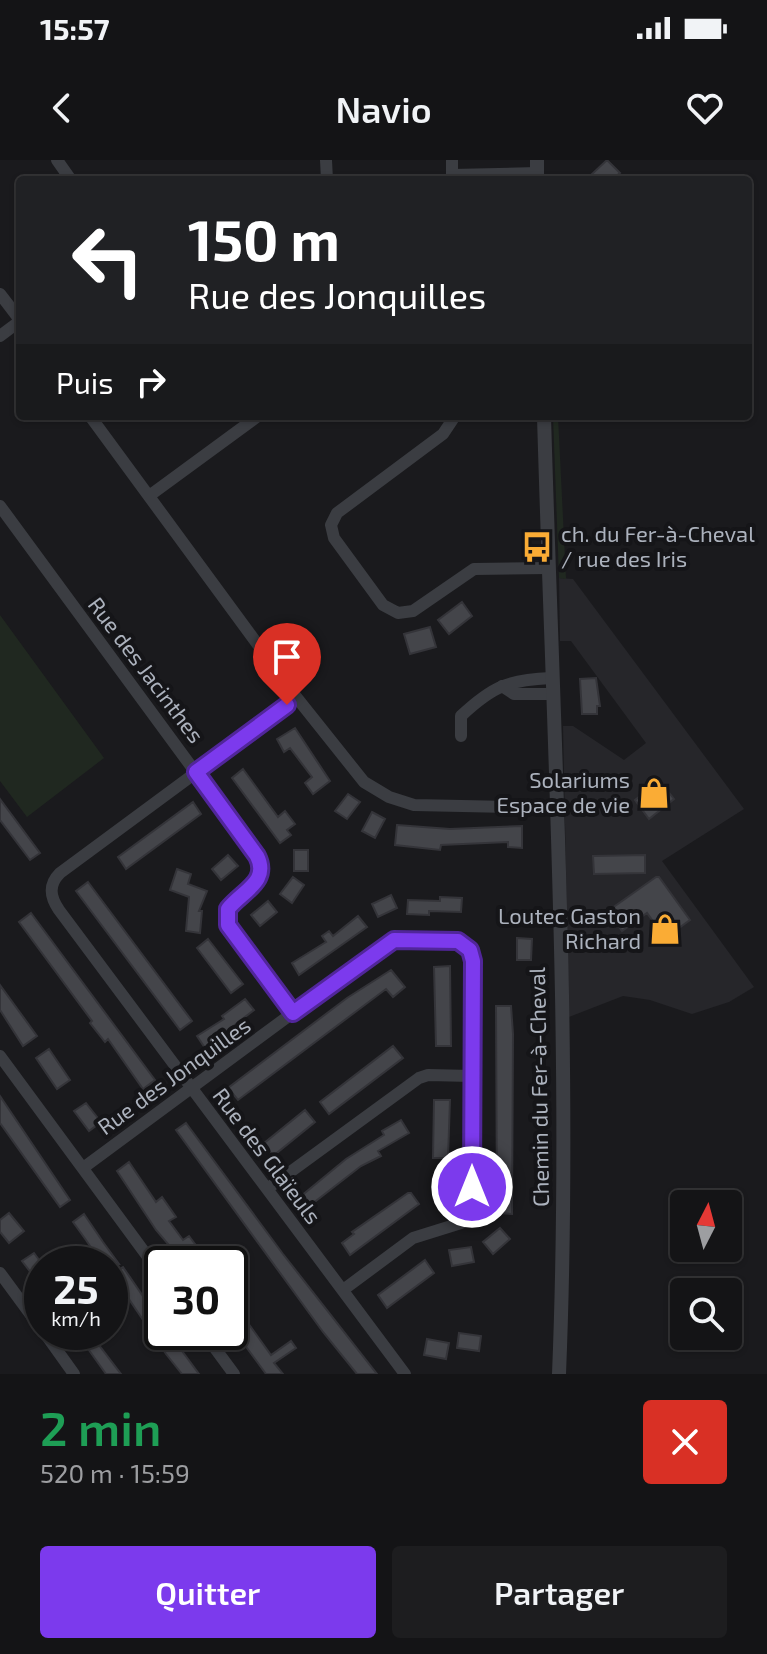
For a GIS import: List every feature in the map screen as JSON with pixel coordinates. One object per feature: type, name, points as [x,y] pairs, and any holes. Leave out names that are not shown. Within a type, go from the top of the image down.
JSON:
[{"type":"street","points":[[466,176],[537,171]]},
{"type":"street","points":[[0,294],[16,316]]},
{"type":"street","points":[[93,420],[355,774],[389,797],[424,806],[555,808]]},
{"type":"street","points":[[149,496],[247,420]]},
{"type":"street","points":[[452,420],[443,434],[337,513],[331,525],[334,538],[383,605],[398,613],[413,611],[474,569],[548,568]]},
{"type":"street","name":"Chemin du Fer-à-Cheval","points":[[544,420],[563,1209],[559,1374]]},
{"type":"street","name":"Rue des Jacinthes","points":[[0,506],[257,856],[261,866],[259,880],[228,909],[228,925],[293,1013]]},
{"type":"street","points":[[461,736],[461,716],[502,686],[520,679],[551,678]]},
{"type":"street","points":[[502,686],[514,694],[551,694]]},
{"type":"street","points":[[196,772],[297,698]]},
{"type":"street","name":"Rue des Glaïeuls","points":[[196,772],[60,873],[53,881],[54,902],[405,1374]]},
{"type":"street","name":"Rue des Jonquilles","points":[[83,1168],[394,940],[462,943],[470,950],[473,961],[470,1213],[461,1223],[413,1238],[343,1290]]},
{"type":"street","points":[[0,1056],[144,1251]]},
{"type":"street","points":[[267,1189],[419,1078],[472,1076]]},
{"type":"street","points":[[0,1273],[24,1305]]},
{"type":"street","points":[[57,1350],[74,1374]]},
{"type":"street","points":[[216,1350],[234,1374]]},
{"type":"shaded area","points":[[553,420],[558,420],[566,579],[559,578]]},
{"type":"shaded area","points":[[559,578],[573,579],[744,809],[662,861],[754,987],[729,1002],[692,1014],[650,1000],[623,996],[569,1017],[563,726],[573,726],[624,760],[646,743],[571,641],[560,641]]},
{"type":"shaded area","points":[[0,615],[104,758],[27,817],[0,781]]},
{"type":"building","points":[[607,160],[620,173],[616,176],[592,174]]},
{"type":"building","points":[[462,602],[472,616],[449,634],[438,620]]},
{"type":"building","points":[[430,627],[436,647],[410,654],[404,634]]},
{"type":"building","points":[[596,678],[600,706],[597,706],[597,714],[582,714],[580,679]]},
{"type":"building","points":[[295,728],[330,781],[313,794],[305,783],[312,777],[290,748],[284,752],[277,739]]},
{"type":"building","points":[[243,769],[278,817],[285,811],[295,824],[287,830],[291,835],[280,843],[232,778]]},
{"type":"building","points":[[660,781],[674,799],[649,819],[635,800]]},
{"type":"building","points":[[348,794],[360,802],[347,819],[335,811]]},
{"type":"building","points":[[0,799],[40,853],[30,860],[0,820]]},
{"type":"building","points":[[193,802],[201,814],[126,869],[118,857]]},
{"type":"building","points":[[372,812],[385,819],[375,838],[362,831]]},
{"type":"building","points":[[397,825],[450,829],[522,826],[522,848],[508,847],[508,842],[441,845],[440,850],[395,845]]},
{"type":"building","points":[[294,850],[308,850],[308,871],[294,871]]},
{"type":"building","points":[[228,855],[238,866],[221,880],[212,869]]},
{"type":"building","points":[[645,855],[645,873],[594,874],[593,856]]},
{"type":"building","points":[[177,869],[191,874],[188,884],[207,891],[199,911],[202,911],[200,933],[186,931],[189,897],[170,890]]},
{"type":"building","points":[[293,877],[304,885],[292,903],[280,894]]},
{"type":"building","points":[[656,877],[690,920],[665,938],[647,913],[622,931],[608,911]]},
{"type":"building","points":[[88,882],[192,1021],[180,1030],[76,891]]},
{"type":"building","points":[[391,895],[397,908],[378,917],[372,904]]},
{"type":"building","points":[[440,897],[462,898],[461,912],[407,914],[408,900],[440,901]]},
{"type":"building","points":[[268,901],[277,912],[260,926],[251,915]]},
{"type":"building","points":[[31,913],[155,1080],[143,1089],[108,1039],[105,1042],[90,1023],[92,1021],[19,922]]},
{"type":"building","points":[[358,916],[367,927],[299,975],[292,963],[326,942],[322,936],[329,931],[333,936]]},
{"type":"building","points":[[517,938],[532,939],[531,960],[517,960]]},
{"type":"building","points":[[208,939],[243,984],[231,993],[197,948]]},
{"type":"building","points":[[450,966],[451,1046],[436,1046],[434,967]]},
{"type":"building","points":[[391,970],[405,987],[393,997],[386,989],[238,1100],[228,1088],[347,998]]},
{"type":"building","points":[[0,985],[37,1036],[23,1046],[0,1010]]},
{"type":"building","points":[[245,999],[254,1010],[205,1048],[197,1036],[224,1019],[222,1016]]},
{"type":"building","points":[[496,1006],[511,1006],[512,1214],[497,1213]]},
{"type":"building","points":[[393,1046],[403,1058],[329,1114],[320,1102]]},
{"type":"building","points":[[49,1049],[70,1080],[57,1089],[36,1058]]},
{"type":"building","points":[[0,1096],[70,1200],[60,1207],[0,1123]]},
{"type":"building","points":[[434,1100],[450,1100],[448,1158],[433,1158]]},
{"type":"building","points":[[86,1103],[101,1122],[89,1131],[74,1111]]},
{"type":"building","points":[[305,1110],[315,1122],[273,1156],[263,1144]]},
{"type":"building","points":[[401,1120],[409,1133],[378,1151],[381,1156],[361,1166],[308,1207],[300,1197],[346,1159],[384,1135],[382,1131]]},
{"type":"building","points":[[186,1123],[377,1374],[357,1374],[323,1332],[176,1130]]},
{"type":"building","points":[[129,1162],[156,1202],[162,1197],[176,1217],[169,1221],[183,1240],[189,1236],[196,1246],[170,1246],[117,1171]]},
{"type":"building","points":[[434,1175],[449,1176],[449,1198],[433,1198]]},
{"type":"building","points":[[408,1193],[419,1204],[350,1255],[342,1243],[354,1234],[352,1232]]},
{"type":"building","points":[[9,1213],[24,1231],[9,1243],[0,1232],[0,1220]]},
{"type":"building","points":[[84,1214],[106,1246],[90,1246],[73,1222]]},
{"type":"building","points":[[500,1228],[510,1239],[493,1254],[483,1242]]},
{"type":"building","points":[[471,1247],[474,1262],[452,1266],[449,1250]]},
{"type":"building","points":[[425,1260],[434,1273],[387,1308],[378,1295]]},
{"type":"building","points":[[128,1274],[144,1298],[144,1321],[128,1298]]},
{"type":"building","points":[[248,1323],[271,1355],[291,1341],[296,1348],[274,1363],[283,1374],[266,1374],[248,1350]]},
{"type":"building","points":[[459,1333],[481,1336],[479,1351],[457,1348]]},
{"type":"building","points":[[427,1339],[449,1343],[446,1359],[424,1355]]},
{"type":"building","points":[[89,1350],[103,1350],[121,1374],[106,1374]]},
{"type":"building","points":[[163,1350],[181,1350],[199,1374],[182,1374]]},
{"type":"place","name":"ch. du Fer-à-Cheval / rue des Iris","points":[[537,547]]},
{"type":"place","name":"Solariums Espace de vie","points":[[654,793]]},
{"type":"place","name":"Loutec Gaston Richard","points":[[665,929]]},
{"type":"route","points":[[287,705],[196,772],[260,861],[259,880],[228,909],[228,925],[293,1013],[394,940],[458,941],[468,948],[473,961],[472,1187]]}]
